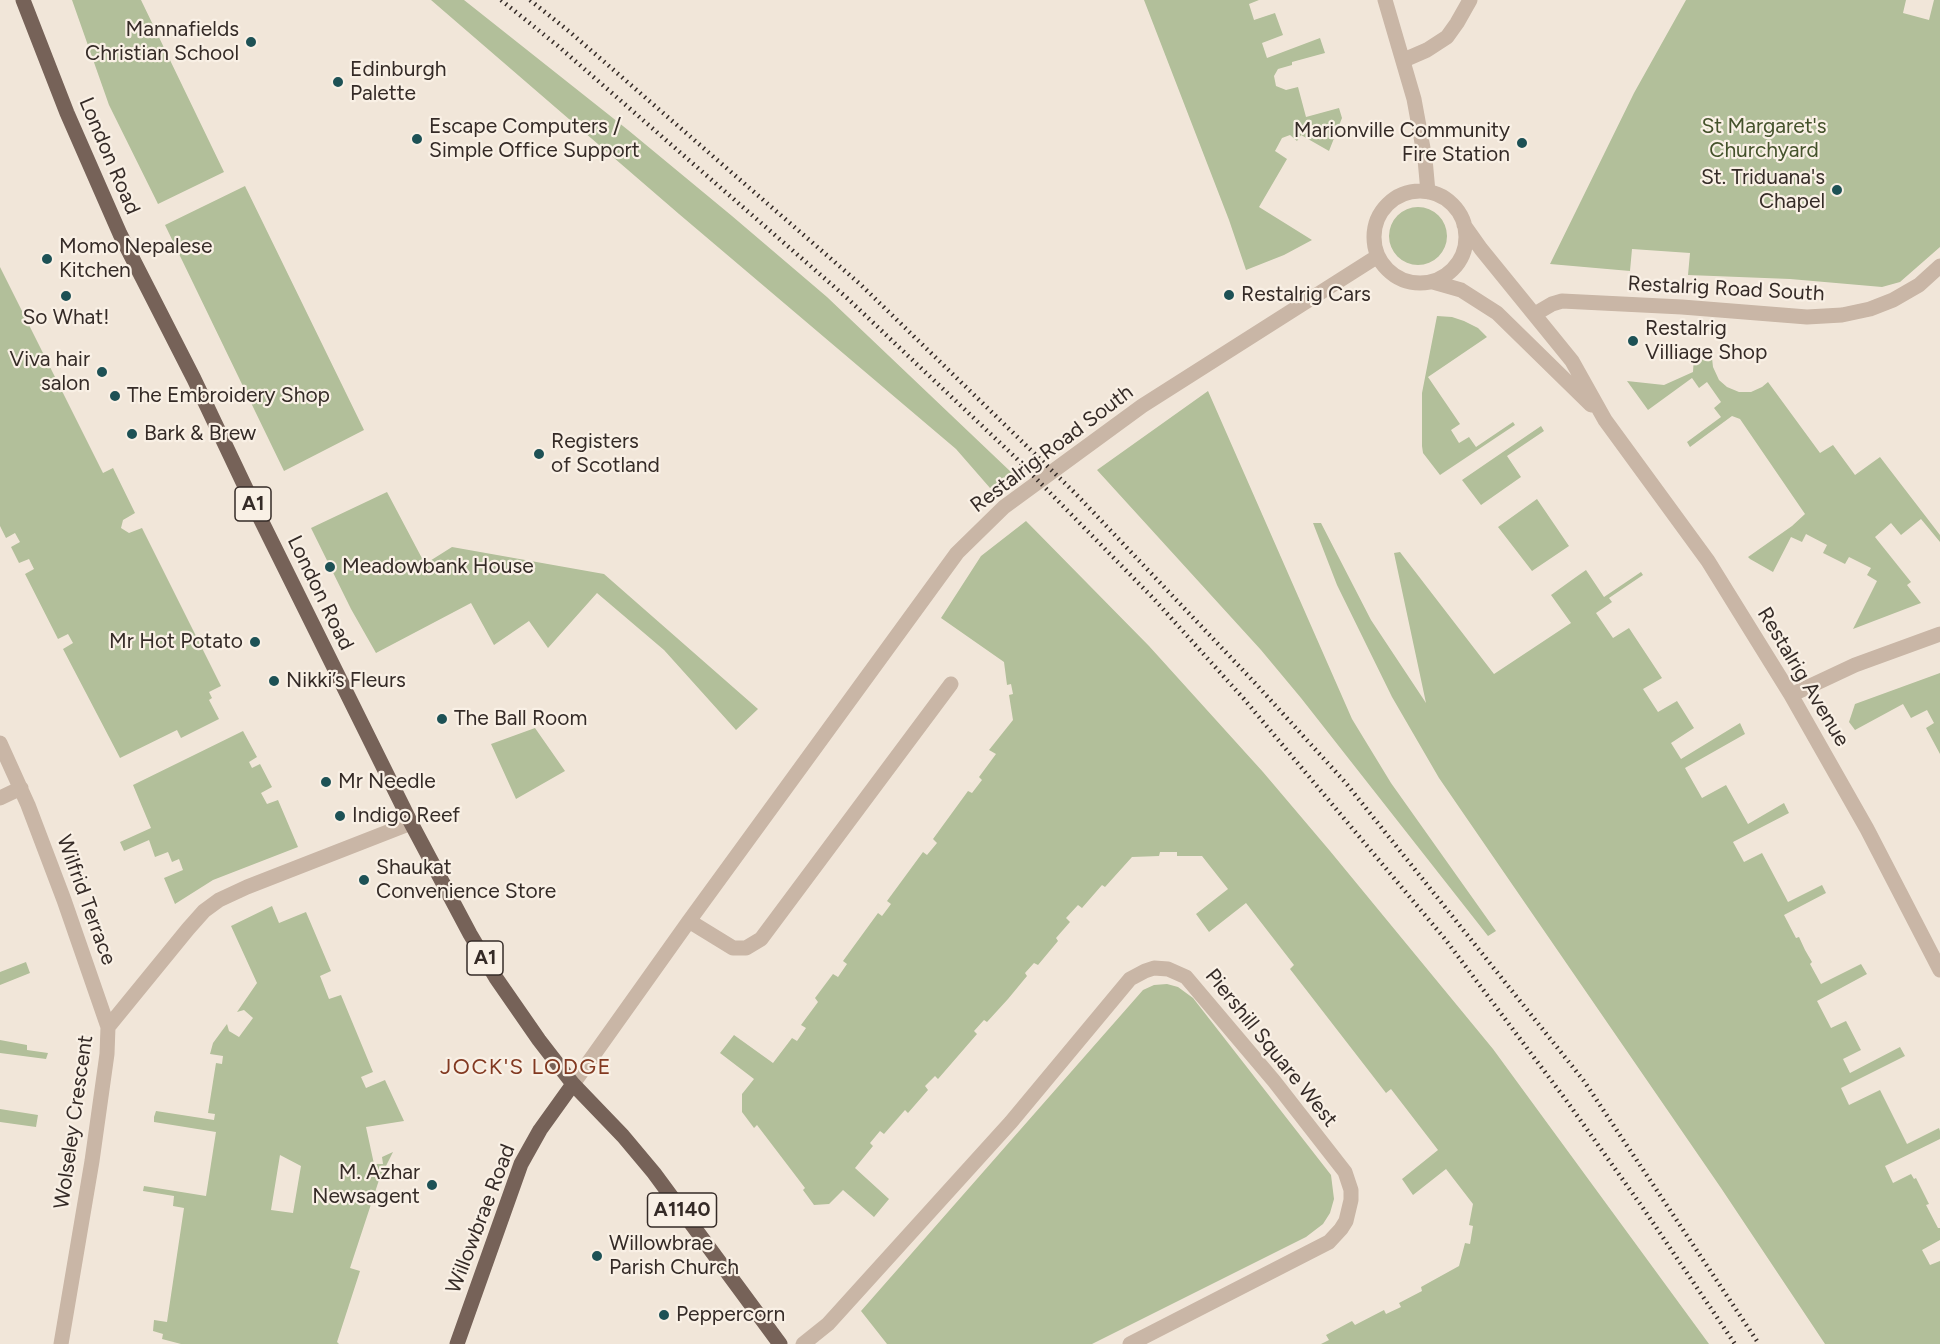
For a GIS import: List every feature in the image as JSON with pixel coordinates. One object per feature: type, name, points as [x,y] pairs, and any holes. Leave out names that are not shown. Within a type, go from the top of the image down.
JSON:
[{"type":"main road","name":"London Road","points":[[23,0],[67,113],[120,234],[194,379],[263,525],[411,823],[496,978],[573,1084]]},
{"type":"main road","name":"Willowbrae Road","points":[[457,1344],[521,1164],[540,1130],[573,1084]]},
{"type":"main road","name":"A1140","points":[[573,1084],[623,1136],[654,1173],[780,1344]]},
{"type":"street","points":[[1385,0],[1404,60],[1422,137],[1428,192]]},
{"type":"street","points":[[1404,60],[1427,50],[1447,36],[1470,0]]},
{"type":"street","points":[[1412,192],[1428,192],[1451,203],[1459,214],[1464,225],[1465,244],[1459,262],[1448,274],[1433,282],[1417,284],[1401,279],[1387,270],[1378,256],[1374,240],[1376,224],[1383,209],[1396,198],[1412,192]]},
{"type":"street","name":"Restalrig Avenue","points":[[1464,225],[1572,361],[1605,420],[1708,561],[1791,695],[1867,829],[1940,970]]},
{"type":"street","name":"Restalrig Road South","points":[[573,1084],[688,921],[957,553],[985,524],[1004,507],[1142,406],[1378,256]]},
{"type":"street","name":"Restalrig Road South","points":[[1535,314],[1562,301],[1682,307],[1807,317],[1842,315],[1870,309],[1893,300],[1919,285],[1940,266]]},
{"type":"street","name":"Restalrig Avenue","points":[[1433,282],[1461,290],[1497,313],[1605,420]]},
{"type":"street","points":[[1791,695],[1855,665],[1940,634]]},
{"type":"street","points":[[688,921],[733,948],[746,948],[761,939],[951,684]]},
{"type":"street","name":"Wilfrid Terrace","points":[[0,743],[21,788],[64,900],[108,1027]]},
{"type":"street","points":[[0,798],[21,788]]},
{"type":"street","name":"Wolseley Crescent","points":[[61,1344],[92,1161],[107,1054],[108,1027],[188,929],[204,911],[219,900],[411,823]]},
{"type":"street","name":"Piershill Square West","points":[[803,1344],[828,1324],[1011,1122],[1130,979],[1145,970],[1168,969],[1186,977],[1274,1082],[1345,1173],[1351,1190],[1351,1200],[1346,1221],[1329,1242],[1130,1344]]},
{"type":"green space","points":[[72,0],[141,0],[224,172],[158,204],[109,105]]},
{"type":"green space","points":[[431,0],[464,0],[628,130],[827,297],[1012,473],[990,488],[956,449]]},
{"type":"green space","points":[[1144,0],[1259,0],[1249,4],[1254,20],[1275,13],[1283,35],[1262,43],[1267,58],[1320,38],[1325,53],[1292,62],[1292,65],[1278,69],[1274,76],[1276,86],[1286,90],[1298,87],[1306,117],[1339,108],[1342,118],[1329,151],[1301,135],[1297,141],[1290,135],[1282,138],[1275,151],[1287,159],[1259,207],[1312,240],[1284,255],[1246,270]]},
{"type":"green space","name":"St Margaret's Churchyard","points":[[1686,0],[1906,0],[1903,13],[1929,20],[1934,0],[1940,0],[1940,247],[1900,282],[1882,287],[1790,279],[1688,275],[1690,253],[1632,249],[1630,271],[1550,264],[1634,93]]},
{"type":"green space","points":[[245,186],[364,430],[284,471],[165,225]]},
{"type":"green space","points":[[1418,207],[1434,212],[1442,220],[1447,236],[1442,252],[1434,260],[1418,265],[1402,260],[1394,252],[1389,236],[1394,220],[1402,212]]},
{"type":"green space","points":[[0,267],[103,473],[113,468],[135,513],[123,520],[121,528],[129,533],[142,528],[221,686],[209,692],[212,698],[209,700],[219,719],[181,738],[177,730],[120,758],[63,649],[73,643],[68,634],[58,639],[25,574],[34,569],[29,559],[19,563],[11,547],[20,542],[15,533],[6,538],[0,526]]},
{"type":"green space","points":[[1437,316],[1464,321],[1478,328],[1487,337],[1428,377],[1460,424],[1451,430],[1459,443],[1469,437],[1476,447],[1513,422],[1515,425],[1440,475],[1423,453],[1422,446],[1422,393]]},
{"type":"green space","points":[[1694,356],[1712,358],[1719,380],[1727,387],[1739,392],[1751,392],[1768,382],[1820,453],[1833,445],[1855,475],[1880,457],[1940,535],[1940,542],[1921,519],[1901,535],[1891,523],[1875,537],[1911,582],[1907,585],[1921,603],[1853,629],[1877,581],[1867,575],[1871,568],[1849,557],[1845,564],[1823,553],[1827,545],[1806,534],[1802,542],[1791,537],[1773,572],[1748,557],[1805,514],[1740,419],[1732,416],[1690,447],[1687,442],[1721,417],[1714,408],[1721,402],[1707,382],[1699,388],[1692,378],[1648,410],[1627,381],[1664,385],[1693,372]]},
{"type":"green space","points":[[1208,391],[1352,719],[1391,783],[1496,931],[1488,936],[1261,650],[1097,470]]},
{"type":"green space","points":[[1541,426],[1544,431],[1507,456],[1521,477],[1481,505],[1462,480]]},
{"type":"green space","points":[[387,492],[425,564],[452,547],[604,574],[758,709],[736,730],[664,650],[597,593],[548,648],[529,621],[494,645],[471,603],[376,653],[351,609],[311,528]]},
{"type":"green space","points":[[1537,499],[1569,546],[1532,571],[1498,527]]},
{"type":"green space","points":[[1026,521],[1149,646],[1263,772],[1330,851],[1493,1049],[1709,1344],[1321,1344],[1329,1340],[1326,1335],[1352,1321],[1355,1325],[1384,1310],[1386,1314],[1401,1307],[1399,1303],[1422,1291],[1421,1287],[1459,1266],[1465,1243],[1470,1244],[1473,1226],[1469,1225],[1473,1204],[1446,1169],[1413,1195],[1402,1179],[1438,1150],[1391,1089],[1386,1093],[1290,969],[1294,965],[1246,903],[1209,932],[1196,914],[1228,889],[1202,856],[1177,856],[1177,852],[1160,852],[1159,856],[1132,857],[1105,887],[1102,885],[1082,908],[1078,905],[1066,918],[1070,922],[1056,938],[1058,941],[1038,965],[1034,963],[1025,973],[1027,976],[1008,999],[987,1022],[984,1020],[974,1031],[977,1034],[938,1079],[935,1076],[925,1086],[928,1090],[908,1113],[905,1110],[884,1134],[880,1131],[870,1143],[873,1146],[855,1168],[889,1199],[874,1217],[843,1190],[829,1204],[814,1205],[803,1190],[805,1188],[757,1125],[754,1128],[742,1112],[742,1094],[754,1079],[720,1053],[734,1035],[773,1063],[792,1038],[797,1041],[806,1028],[801,1025],[818,1002],[815,998],[833,974],[838,977],[847,964],[843,961],[878,913],[882,916],[891,904],[887,901],[923,852],[927,855],[937,843],[933,839],[968,791],[972,793],[982,780],[979,777],[996,754],[989,750],[1013,720],[1009,695],[1013,694],[1011,684],[1007,685],[1004,662],[941,618],[981,556]]},
{"type":"green space","points":[[1313,523],[1321,523],[1371,620],[1426,703],[1394,553],[1400,552],[1494,674],[1571,623],[1551,595],[1586,570],[1604,597],[1641,572],[1643,575],[1609,598],[1612,602],[1596,613],[1613,638],[1629,628],[1662,678],[1643,689],[1658,712],[1677,701],[1694,728],[1671,743],[1681,759],[1740,723],[1745,734],[1685,768],[1702,798],[1726,785],[1748,824],[1784,803],[1789,813],[1733,842],[1744,862],[1762,853],[1788,902],[1822,885],[1826,893],[1784,915],[1796,938],[1799,937],[1821,984],[1861,964],[1867,974],[1817,1001],[1831,1028],[1846,1021],[1861,1050],[1843,1059],[1850,1073],[1900,1047],[1905,1056],[1841,1088],[1849,1105],[1880,1090],[1907,1144],[1939,1128],[1940,1139],[1885,1166],[1893,1183],[1911,1174],[1914,1179],[1916,1178],[1929,1204],[1926,1205],[1940,1228],[1940,1240],[1922,1250],[1930,1265],[1940,1261],[1940,1344],[1825,1344],[1721,1188],[1439,778],[1392,697],[1337,585]]},
{"type":"green space","points":[[1940,673],[1940,754],[1926,728],[1934,723],[1927,710],[1911,718],[1903,704],[1855,730],[1849,722],[1855,704]]},
{"type":"green space","points":[[535,728],[565,771],[516,799],[491,744]]},
{"type":"green space","points":[[243,731],[257,757],[249,762],[252,768],[260,764],[272,787],[261,793],[267,804],[278,800],[298,847],[213,880],[175,904],[164,878],[183,870],[179,859],[172,862],[168,852],[155,857],[149,840],[124,851],[120,842],[151,828],[133,785]]},
{"type":"green space","points":[[272,906],[279,923],[306,912],[331,971],[320,976],[329,999],[341,995],[373,1072],[361,1077],[366,1088],[385,1080],[404,1121],[366,1127],[374,1164],[383,1164],[382,1157],[393,1152],[379,1180],[350,1268],[360,1271],[337,1342],[339,1344],[181,1344],[162,1339],[163,1334],[153,1331],[154,1320],[167,1322],[184,1208],[173,1206],[174,1196],[143,1191],[144,1186],[206,1196],[216,1132],[154,1122],[154,1117],[156,1111],[214,1120],[215,1114],[208,1113],[216,1063],[222,1064],[223,1056],[210,1054],[213,1043],[227,1024],[229,1031],[239,1037],[253,1018],[244,1010],[237,1012],[257,983],[231,926]],"holes":[[[280,1155],[301,1166],[293,1213],[271,1210]]]},
{"type":"green space","points":[[26,962],[30,973],[0,985],[0,972]]},
{"type":"green space","points":[[1167,984],[1178,987],[1193,998],[1331,1175],[1334,1199],[1330,1213],[1323,1224],[1306,1237],[1092,1344],[887,1344],[861,1311],[1143,990],[1154,985]]},
{"type":"green space","points":[[0,1040],[27,1045],[27,1050],[48,1053],[46,1059],[0,1053]]},
{"type":"green space","points":[[0,1109],[38,1115],[36,1127],[0,1122]]},
{"type":"railway","points":[[501,0],[558,46],[846,297],[1016,458],[1154,599],[1244,699],[1445,939],[1566,1100],[1643,1208],[1735,1344]]},
{"type":"railway","points":[[530,0],[860,284],[1075,493],[1255,683],[1345,782],[1584,1081],[1759,1344]]},
{"type":"place","name":"Mannafields Christian School","points":[[251,42]]},
{"type":"place","name":"Edinburgh Palette","points":[[338,82]]},
{"type":"place","name":"Escape Computers / Simple Office Support","points":[[417,139]]},
{"type":"place","name":"Marionville Community Fire Station","points":[[1522,143]]},
{"type":"place","name":"St. Triduana's Chapel","points":[[1837,190]]},
{"type":"place","name":"Momo Nepalese Kitchen","points":[[47,259]]},
{"type":"place","name":"Restalrig Cars","points":[[1229,295]]},
{"type":"place","name":"So What!","points":[[66,296]]},
{"type":"place","name":"Restalrig Villiage Shop","points":[[1633,341]]},
{"type":"place","name":"Viva hair salon","points":[[102,372]]},
{"type":"place","name":"The Embroidery Shop","points":[[115,396]]},
{"type":"place","name":"Bark & Brew","points":[[132,434]]},
{"type":"place","name":"Registers of Scotland","points":[[539,454]]},
{"type":"place","name":"Meadowbank House","points":[[330,567]]},
{"type":"place","name":"Mr Hot Potato","points":[[255,642]]},
{"type":"place","name":"Nikki’s Fleurs","points":[[274,681]]},
{"type":"place","name":"The Ball Room","points":[[442,719]]},
{"type":"place","name":"Mr Needle","points":[[326,782]]},
{"type":"place","name":"Indigo Reef","points":[[340,816]]},
{"type":"place","name":"Shaukat Convenience Store","points":[[364,880]]},
{"type":"place","name":"M. Azhar Newsagent","points":[[432,1185]]},
{"type":"place","name":"Willowbrae Parish Church","points":[[597,1256]]},
{"type":"place","name":"Peppercorn","points":[[664,1315]]},
{"type":"district","name":"JOCK'S LODGE","points":[[526,1068]]}]
